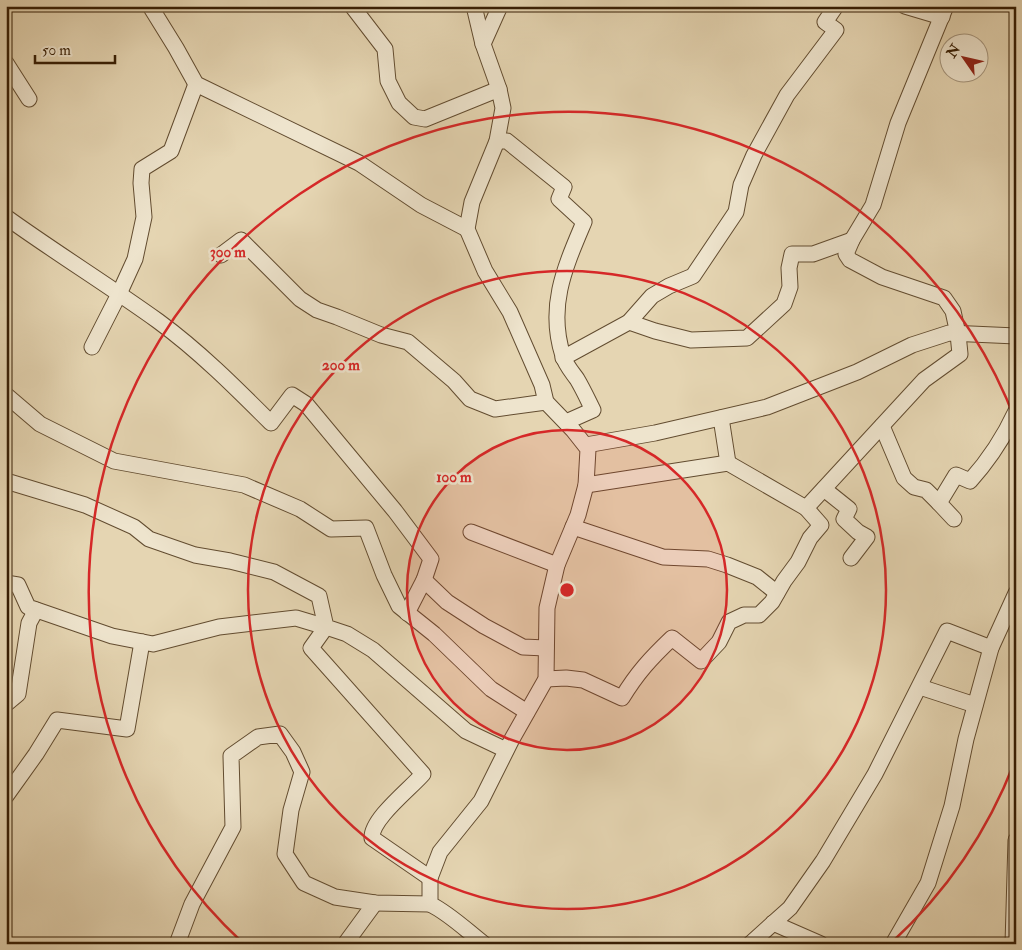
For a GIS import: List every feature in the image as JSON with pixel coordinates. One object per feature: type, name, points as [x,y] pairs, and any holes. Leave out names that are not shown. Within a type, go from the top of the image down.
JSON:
[{"type":"street","points":[[150,6],[196,84],[359,163],[421,205],[467,229]]},
{"type":"street","points":[[352,6],[386,49],[388,81],[398,103],[414,117],[425,119],[499,89]]},
{"type":"street","points":[[430,904],[430,878],[440,852],[482,801],[506,750],[546,679],[547,608],[557,565],[578,515],[586,485],[588,449],[566,422],[546,402],[542,385],[510,312],[485,271],[467,229],[472,202],[497,142],[503,108],[499,89],[483,44],[474,6]]},
{"type":"street","points":[[483,44],[500,6]]},
{"type":"street","points":[[563,358],[630,322],[652,296],[669,286],[693,276],[736,212],[744,178],[786,95],[836,30],[825,22],[836,6]]},
{"type":"street","points":[[806,508],[924,380],[960,354],[953,310],[944,298],[882,277],[850,260],[846,254],[852,240],[873,205],[898,123],[944,12],[905,6]]},
{"type":"street","points":[[6,63],[29,99]]},
{"type":"street","points":[[92,347],[135,259],[144,216],[141,183],[142,169],[171,151],[196,84]]},
{"type":"street","points":[[497,142],[507,141],[564,187],[558,199],[584,222],[564,268],[557,302],[558,336],[563,358],[593,410],[566,422]]},
{"type":"street","points":[[6,217],[159,322],[221,373],[271,423],[292,395],[306,404],[432,559],[424,580],[407,613]]},
{"type":"street","points":[[221,255],[241,240],[300,299],[317,310],[381,335],[408,342],[454,381],[470,399],[495,409],[546,402]]},
{"type":"street","points":[[630,322],[655,331],[691,340],[747,338],[784,304],[790,287],[789,268],[792,254],[813,254],[852,240]]},
{"type":"street","points":[[586,445],[655,433],[767,407],[857,372],[912,345],[949,333],[1016,336]]},
{"type":"street","points":[[6,396],[40,424],[114,461],[244,486],[300,509],[330,529],[366,528],[391,591],[399,606],[434,634],[491,689],[527,712]]},
{"type":"street","points":[[939,502],[956,476],[970,481],[982,467],[1001,440],[1016,411]]},
{"type":"street","points":[[721,418],[728,463]]},
{"type":"street","points":[[882,426],[904,478],[914,487],[926,490],[954,519]]},
{"type":"street","points":[[546,679],[566,678],[583,680],[622,698],[634,678],[672,638],[701,661],[719,642],[729,622],[744,615],[759,615],[772,602],[798,562],[810,538],[821,525],[806,508],[728,463],[586,485]]},
{"type":"street","points":[[6,481],[85,505],[134,527],[148,539],[195,555],[274,572],[319,596],[326,627],[311,648],[423,774],[393,804],[376,825],[372,832],[372,838],[430,878]]},
{"type":"street","points":[[824,489],[849,509],[844,519],[858,532],[867,537],[850,558]]},
{"type":"street","points":[[573,527],[663,557],[708,559],[727,565],[757,577],[777,593]]},
{"type":"street","points":[[472,532],[557,565]]},
{"type":"street","points":[[424,580],[447,602],[484,626],[523,647],[546,648]]},
{"type":"street","points":[[6,583],[18,585],[28,607],[112,636],[153,644],[220,627],[296,618],[347,634],[373,650],[466,731],[506,750]]},
{"type":"street","points":[[893,944],[928,883],[952,806],[966,739],[991,648],[1016,593]]},
{"type":"street","points":[[6,704],[18,694],[29,622],[36,610]]},
{"type":"street","points":[[750,944],[790,908],[823,861],[875,774],[947,631],[991,648]]},
{"type":"street","points":[[6,796],[36,754],[57,720],[127,729],[142,642]]},
{"type":"street","points":[[920,687],[975,705]]},
{"type":"street","points":[[177,944],[192,904],[233,827],[231,756],[258,738],[280,734],[302,772],[291,810],[285,854],[304,883],[334,896],[375,903],[430,904],[446,912],[484,944]]},
{"type":"street","points":[[1013,944],[1016,840]]},
{"type":"street","points":[[345,944],[375,903]]},
{"type":"street","points":[[773,923],[822,944]]}]
